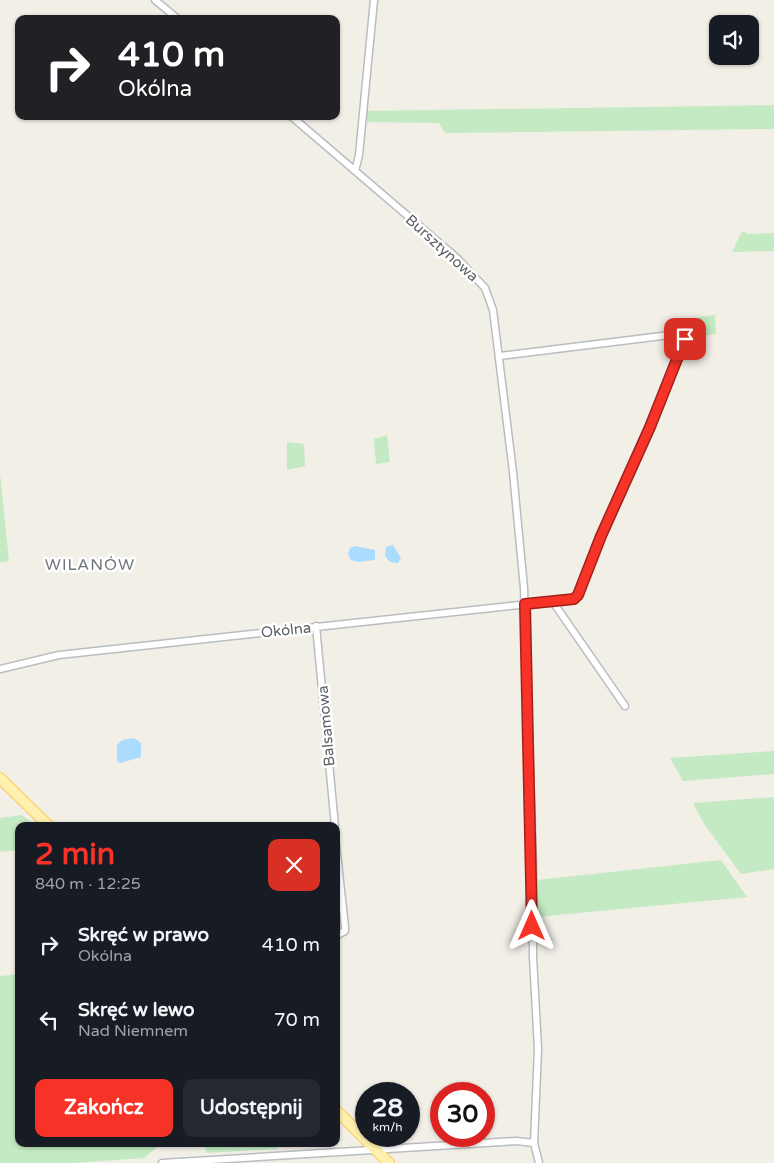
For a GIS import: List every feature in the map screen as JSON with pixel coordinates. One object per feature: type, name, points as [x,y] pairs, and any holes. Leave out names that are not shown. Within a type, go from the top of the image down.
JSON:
[{"type":"main road","points":[[0,778],[45,822]]},
{"type":"main road","points":[[340,1114],[389,1163]]},
{"type":"street","points":[[155,0],[173,15]]},
{"type":"street","points":[[354,171],[359,155],[374,0]]},
{"type":"street","name":"Bursztynowa","points":[[296,120],[441,244],[480,281],[491,301],[500,356],[525,604],[532,863],[532,957],[538,1050],[534,1143],[539,1163]]},
{"type":"street","name":"Okólna","points":[[0,669],[59,654],[574,599],[578,595],[601,536],[650,427],[685,339],[680,334],[500,356]]},
{"type":"street","points":[[553,602],[624,706]]},
{"type":"street","name":"Balsamowa","points":[[316,626],[335,822]]},
{"type":"street","points":[[340,883],[345,931],[340,934]]},
{"type":"street","points":[[162,1163],[278,1160],[377,1150],[523,1141],[534,1143]]},
{"type":"green space","points":[[774,105],[774,129],[445,133],[439,123],[362,122],[364,111]]},
{"type":"green space","points":[[742,231],[748,234],[774,233],[774,251],[732,252]]},
{"type":"green space","points":[[715,315],[716,334],[689,337],[698,317]]},
{"type":"green space","points":[[387,435],[390,462],[376,464],[374,439]]},
{"type":"green space","points":[[287,442],[304,444],[305,466],[287,470]]},
{"type":"green space","points":[[0,473],[9,561],[0,562]]},
{"type":"green space","points":[[774,751],[774,774],[683,781],[670,758]]},
{"type":"green space","points":[[774,797],[774,869],[741,874],[704,824],[693,803]]},
{"type":"green space","points":[[21,815],[31,822],[15,822],[15,850],[0,852],[0,818]]},
{"type":"green space","points":[[721,860],[747,897],[536,917],[537,880]]},
{"type":"green space","points":[[15,974],[15,1147],[157,1147],[144,1158],[72,1163],[0,1163],[0,976]]},
{"type":"green space","points":[[205,1147],[277,1147],[277,1149],[206,1153]]},
{"type":"water","points":[[393,545],[401,558],[398,563],[390,562],[385,556],[386,547]]},
{"type":"water","points":[[355,546],[375,550],[375,560],[358,562],[351,560],[348,554],[350,548]]},
{"type":"water","points":[[134,738],[141,743],[141,757],[120,763],[117,761],[117,745],[122,740]]},
{"type":"district","name":"WILANÓW","points":[[90,564]]},
{"type":"route","points":[[532,926],[525,604],[574,599],[578,595],[601,536],[650,427],[668,378],[680,356],[685,339]]}]
